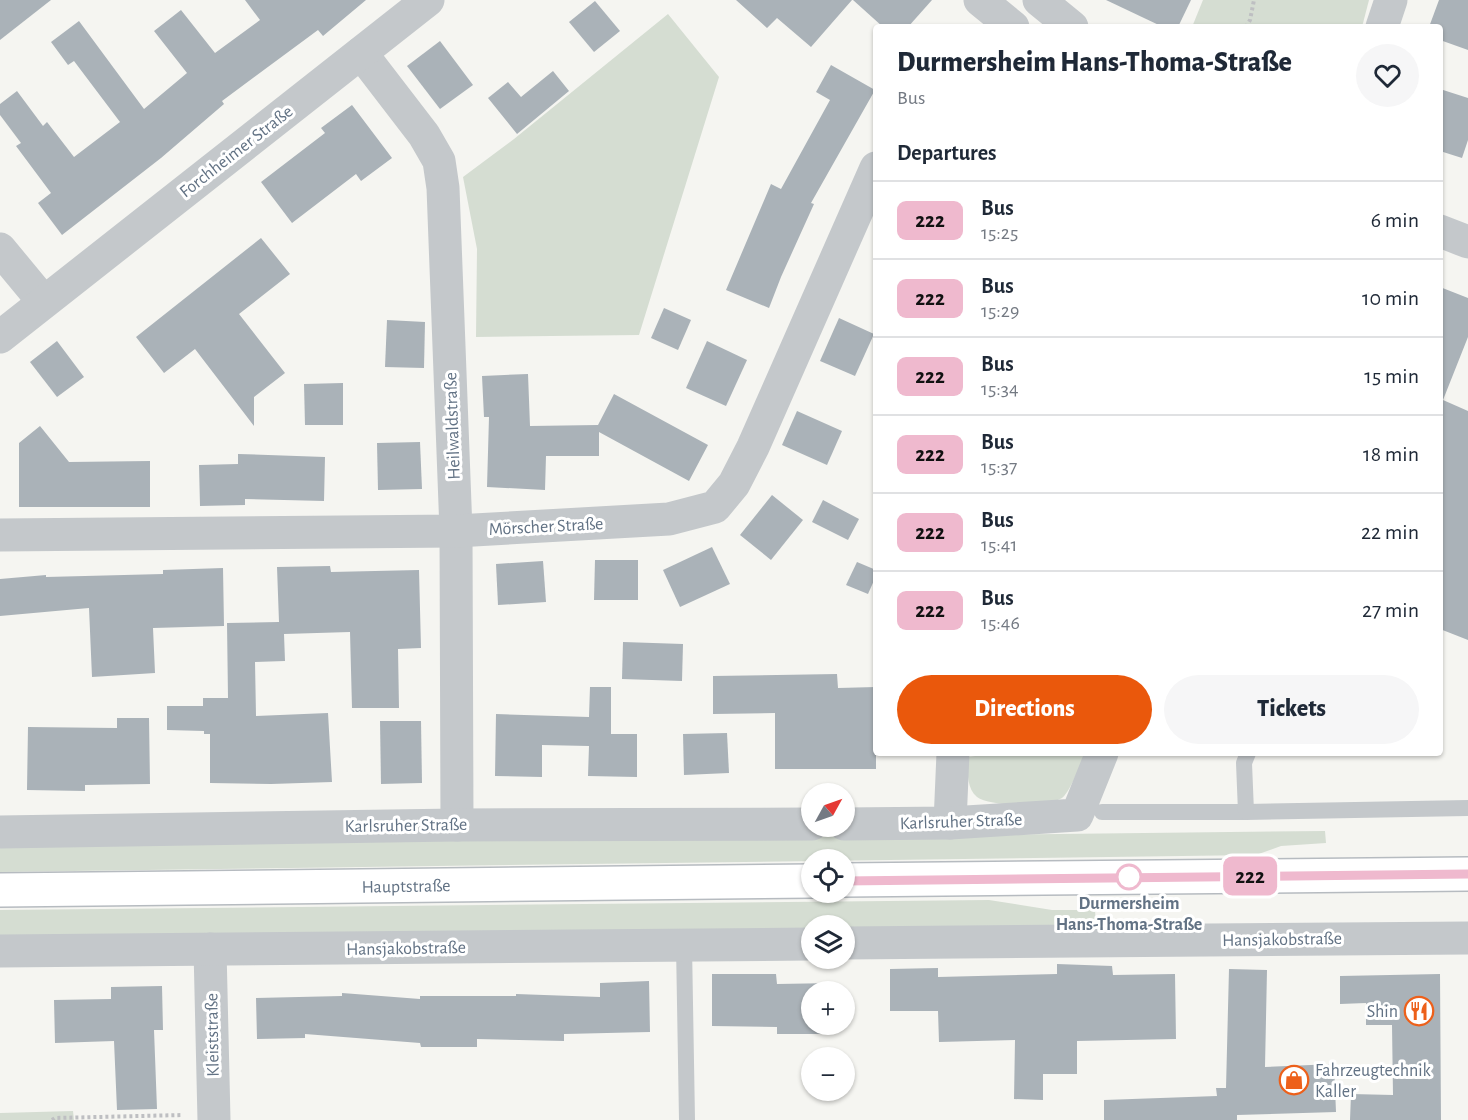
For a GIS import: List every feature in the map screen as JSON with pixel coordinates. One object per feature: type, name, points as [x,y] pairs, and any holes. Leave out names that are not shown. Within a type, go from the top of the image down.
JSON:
[{"type":"street","name":"Forchheimer Straße","points":[[0,336],[428,0]]},
{"type":"street","points":[[1039,0],[1068,24]]},
{"type":"street","points":[[1383,24],[1391,0]]},
{"type":"street","name":"Heilwaldstraße","points":[[361,53],[424,135],[439,161],[443,188],[456,531],[457,825]]},
{"type":"street","name":"Mörscher Straße","points":[[0,535],[456,531],[669,519],[715,507],[734,484],[753,447],[873,175]]},
{"type":"street","points":[[1443,232],[1468,242]]},
{"type":"street","points":[[0,249],[43,301]]},
{"type":"street","points":[[950,823],[953,756]]},
{"type":"street","points":[[1089,813],[1101,756]]},
{"type":"street","name":"Karlsruher Straße","points":[[855,824],[950,823],[1089,813]]},
{"type":"street","name":"Karlsruher Straße","points":[[0,832],[457,825],[801,824]]},
{"type":"street","points":[[855,880],[1468,874]]},
{"type":"street","name":"Hauptstraße","points":[[0,891],[801,881]]},
{"type":"street","name":"Hansjakobstraße","points":[[855,943],[1468,938]]},
{"type":"street","name":"Hansjakobstraße","points":[[0,951],[801,944]]},
{"type":"street","name":"Kleiststraße","points":[[210,950],[214,1117]]},
{"type":"lane","points":[[1246,812],[1244,763],[1247,756]]},
{"type":"lane","points":[[1089,813],[1468,808]]},
{"type":"lane","points":[[684,945],[687,1120]]},
{"type":"path","points":[[1248,24],[1254,0]]},
{"type":"path","points":[[52,1120],[55,1118],[214,1117]]},
{"type":"shaded area","points":[[1203,0],[1369,0],[1363,24],[1193,24]]},
{"type":"shaded area","points":[[668,14],[719,77],[639,335],[476,337],[477,249],[463,177],[514,139]]},
{"type":"shaded area","points":[[1085,756],[1072,784],[1062,798],[1045,803],[1019,805],[994,803],[977,797],[971,789],[968,778],[967,757]]},
{"type":"shaded area","points":[[1325,831],[1326,843],[1281,846],[1256,855],[855,860],[855,849],[801,849],[801,861],[0,872],[0,846]]},
{"type":"shaded area","points":[[989,900],[1052,910],[1095,910],[1096,925],[855,928],[855,915],[801,915],[801,929],[0,938],[0,910]]},
{"type":"shaded area","points":[[73,1111],[74,1120],[0,1120],[0,1113]]},
{"type":"building","points":[[0,0],[51,0],[0,40]]},
{"type":"building","points":[[245,0],[366,0],[323,36],[318,30],[222,101],[224,104],[161,158],[62,235],[38,203],[51,193],[16,146],[21,143],[0,115],[0,104],[17,91],[43,126],[47,122],[74,157],[120,122],[74,61],[68,65],[51,42],[79,21],[144,109],[187,73],[154,31],[181,10],[215,53],[260,20]]},
{"type":"building","points":[[736,0],[852,0],[811,47],[777,18],[767,28]]},
{"type":"building","points":[[853,0],[932,0],[911,24],[880,24]]},
{"type":"building","points":[[1106,0],[1191,0],[1179,24],[1157,24]]},
{"type":"building","points":[[1439,0],[1468,0],[1468,50],[1443,41],[1443,24],[1430,24]]},
{"type":"building","points":[[595,1],[620,31],[594,52],[569,22]]},
{"type":"building","points":[[440,41],[473,85],[440,109],[407,66]]},
{"type":"building","points":[[831,65],[873,89],[873,94],[811,203],[814,204],[769,308],[726,290],[771,184],[781,189],[830,100],[816,92]]},
{"type":"building","points":[[553,71],[569,91],[517,134],[488,98],[508,82],[521,97]]},
{"type":"building","points":[[1443,90],[1468,98],[1468,140],[1462,158],[1443,152]]},
{"type":"building","points":[[352,105],[392,158],[361,181],[356,174],[292,223],[261,182],[325,133],[321,128]]},
{"type":"building","points":[[261,238],[290,274],[239,314],[285,373],[254,397],[254,426],[195,349],[164,373],[136,337]]},
{"type":"building","points":[[1443,288],[1468,298],[1468,337],[1443,400]]},
{"type":"building","points":[[664,308],[691,320],[678,350],[651,338]]},
{"type":"building","points":[[839,318],[873,334],[855,376],[820,361]]},
{"type":"building","points":[[387,320],[425,322],[424,368],[385,367]]},
{"type":"building","points":[[57,341],[84,377],[57,397],[30,362]]},
{"type":"building","points":[[707,341],[747,360],[726,406],[686,388]]},
{"type":"building","points":[[528,374],[530,426],[598,425],[614,394],[708,445],[689,481],[599,432],[599,456],[546,456],[545,490],[487,487],[489,417],[484,417],[482,376]]},
{"type":"building","points":[[343,383],[343,425],[305,425],[304,384]]},
{"type":"building","points":[[1443,400],[1468,411],[1468,640],[1443,630]]},
{"type":"building","points":[[797,411],[842,431],[827,465],[782,445]]},
{"type":"building","points":[[40,426],[69,462],[150,461],[150,507],[19,507],[19,443]]},
{"type":"building","points":[[420,442],[422,489],[378,490],[377,443]]},
{"type":"building","points":[[238,454],[325,457],[324,501],[245,499],[245,505],[200,506],[199,465],[238,464]]},
{"type":"building","points":[[772,495],[803,520],[771,560],[740,535]]},
{"type":"building","points":[[823,500],[859,519],[848,540],[812,522]]},
{"type":"building","points":[[712,547],[730,584],[680,607],[663,570]]},
{"type":"building","points":[[595,560],[638,560],[638,600],[594,600]]},
{"type":"building","points":[[543,561],[546,602],[498,605],[496,564]]},
{"type":"building","points":[[857,562],[873,569],[873,583],[868,594],[846,585]]},
{"type":"building","points":[[330,566],[331,572],[419,570],[421,648],[398,649],[399,708],[352,708],[350,632],[284,634],[285,661],[255,662],[256,716],[328,713],[332,782],[210,783],[210,734],[204,734],[204,731],[167,730],[167,706],[203,706],[203,698],[228,698],[227,623],[279,622],[277,567]]},
{"type":"building","points":[[223,568],[224,626],[153,628],[155,673],[92,677],[89,608],[0,616],[0,579],[46,575],[46,577],[163,574],[163,570]]},
{"type":"building","points":[[623,642],[683,644],[682,681],[622,679]]},
{"type":"building","points":[[837,674],[838,688],[873,687],[873,756],[876,756],[876,769],[775,769],[775,713],[713,714],[713,676]]},
{"type":"building","points":[[590,687],[611,687],[611,734],[637,734],[637,777],[588,776],[589,746],[542,745],[542,777],[495,776],[496,714],[589,717]]},
{"type":"building","points":[[117,718],[149,718],[150,784],[85,785],[85,791],[27,790],[28,727],[117,728]]},
{"type":"building","points":[[380,721],[421,721],[422,783],[381,784]]},
{"type":"building","points":[[727,733],[729,773],[684,775],[683,734]]},
{"type":"building","points":[[1057,964],[1112,966],[1113,975],[1175,974],[1176,1039],[1077,1041],[1077,1074],[1043,1074],[1043,1100],[1014,1099],[1015,1040],[939,1042],[938,1011],[890,1011],[890,969],[938,968],[938,977],[1057,974]]},
{"type":"building","points":[[1229,969],[1267,970],[1265,1067],[1334,1064],[1336,1112],[1237,1115],[1237,1120],[1104,1120],[1104,1100],[1217,1096],[1216,1088],[1226,1088]]},
{"type":"building","points":[[712,974],[776,974],[777,984],[801,984],[801,1034],[777,1034],[777,1027],[712,1026]]},
{"type":"building","points":[[1440,974],[1441,1120],[1350,1120],[1351,1094],[1393,1095],[1392,1025],[1366,1025],[1366,1003],[1340,1004],[1340,976]]},
{"type":"building","points":[[649,981],[650,1032],[564,1034],[564,1041],[477,1039],[477,1047],[421,1047],[420,1043],[305,1034],[305,1038],[257,1039],[256,998],[342,996],[342,993],[420,999],[420,996],[516,996],[516,994],[600,997],[600,983]]},
{"type":"building","points":[[162,986],[163,1030],[154,1030],[157,1109],[117,1110],[114,1041],[55,1043],[54,1000],[111,999],[111,987]]},
{"type":"bus line","name":"222","points":[[855,881],[1468,874]]},
{"type":"place","name":"Durmersheim Hans-Thoma-Straße","points":[[1129,877]]},
{"type":"place","name":"Shin","points":[[1419,1011]]},
{"type":"place","name":"Fahrzeugtechnik Kaller","points":[[1294,1080]]}]
